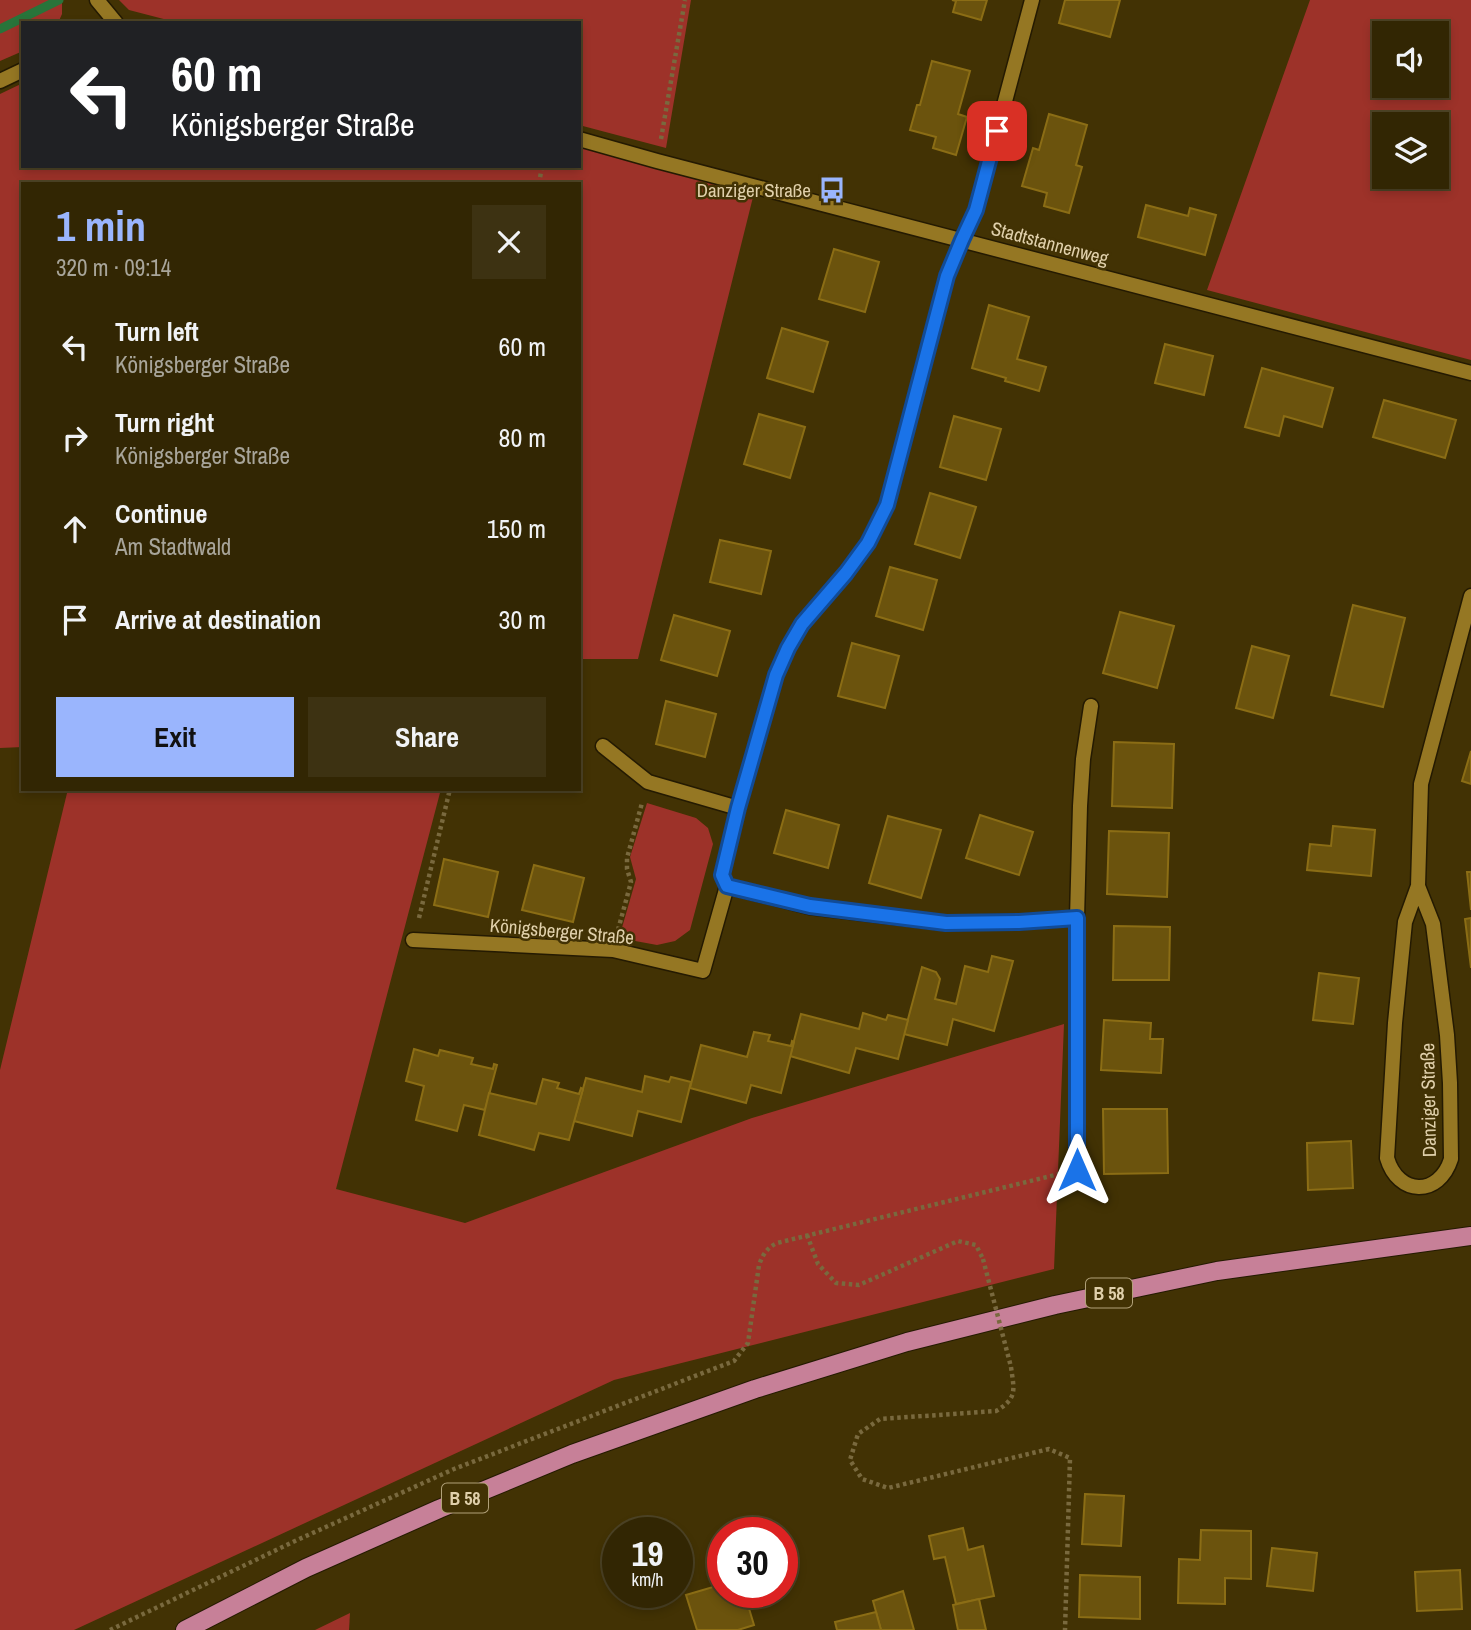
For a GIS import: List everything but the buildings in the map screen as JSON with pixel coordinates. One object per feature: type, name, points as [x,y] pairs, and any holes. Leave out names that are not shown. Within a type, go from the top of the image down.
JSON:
[{"type":"main road","name":"B 58","points":[[185,1630],[306,1568],[572,1454],[755,1389],[894,1346],[1055,1305],[1217,1271],[1471,1236]]},
{"type":"street","points":[[97,0],[114,21]]},
{"type":"street","name":"Königsberger Straße","points":[[414,940],[613,950],[702,971],[727,886],[722,875],[738,808],[776,675],[802,624],[868,543],[887,505],[947,276],[976,210],[1032,0]]},
{"type":"street","points":[[0,81],[21,71]]},
{"type":"street","name":"Stadtstannenweg","points":[[581,140],[1471,373]]},
{"type":"street","name":"Danziger Straße","points":[[1418,886],[1433,924],[1447,1035],[1451,1159],[1443,1176],[1436,1182],[1418,1187],[1397,1178],[1390,1169],[1387,1158],[1395,1023],[1405,922],[1418,886],[1421,784],[1471,596]]},
{"type":"street","points":[[1077,1170],[1080,806],[1083,759],[1091,706]]},
{"type":"street","points":[[603,746],[648,782],[738,808]]},
{"type":"street","points":[[727,886],[810,906],[946,923],[1077,918]]},
{"type":"path","points":[[657,160],[685,0]]},
{"type":"path","points":[[613,950],[631,882],[627,858],[648,782]]},
{"type":"path","points":[[414,940],[450,791]]},
{"type":"path","points":[[110,1630],[295,1541],[454,1469],[734,1361],[748,1343],[762,1256],[768,1248],[777,1243],[1077,1170]]},
{"type":"path","points":[[807,1236],[818,1264],[836,1283],[859,1285],[958,1241],[976,1245],[983,1259],[1010,1367],[1015,1392],[1009,1404],[996,1411],[880,1419],[858,1434],[850,1461],[862,1479],[888,1488],[1049,1449],[1070,1458],[1065,1630]]},
{"type":"shaded area","points":[[0,0],[62,0],[59,21],[21,21],[21,52],[0,61]]},
{"type":"shaded area","points":[[119,0],[691,0],[666,148],[581,126],[581,21],[171,21],[129,10]]},
{"type":"shaded area","points":[[1310,0],[1471,0],[1471,360],[1207,290]]},
{"type":"shaded area","points":[[21,84],[21,168],[581,168],[581,146],[755,189],[638,659],[581,659],[581,182],[21,182],[21,747],[0,748],[0,94]]},
{"type":"shaded area","points":[[68,791],[440,791],[336,1189],[465,1223],[752,1118],[1064,1024],[1054,1269],[614,1380],[74,1630],[0,1630],[0,1070]]},
{"type":"shaded area","points":[[647,803],[696,818],[708,828],[713,844],[690,930],[675,941],[657,945],[619,938],[636,879],[630,857]]},
{"type":"shaded area","points":[[350,1613],[349,1630],[315,1630]]},
{"type":"waterway","points":[[0,29],[59,0]]},
{"type":"place","name":"Danziger Straße","points":[[832,190]]},
{"type":"route","points":[[997,131],[976,210],[947,276],[887,505],[868,543],[802,624],[788,648],[776,675],[722,875],[727,886],[810,906],[946,923],[1077,918],[1077,1170]]}]
